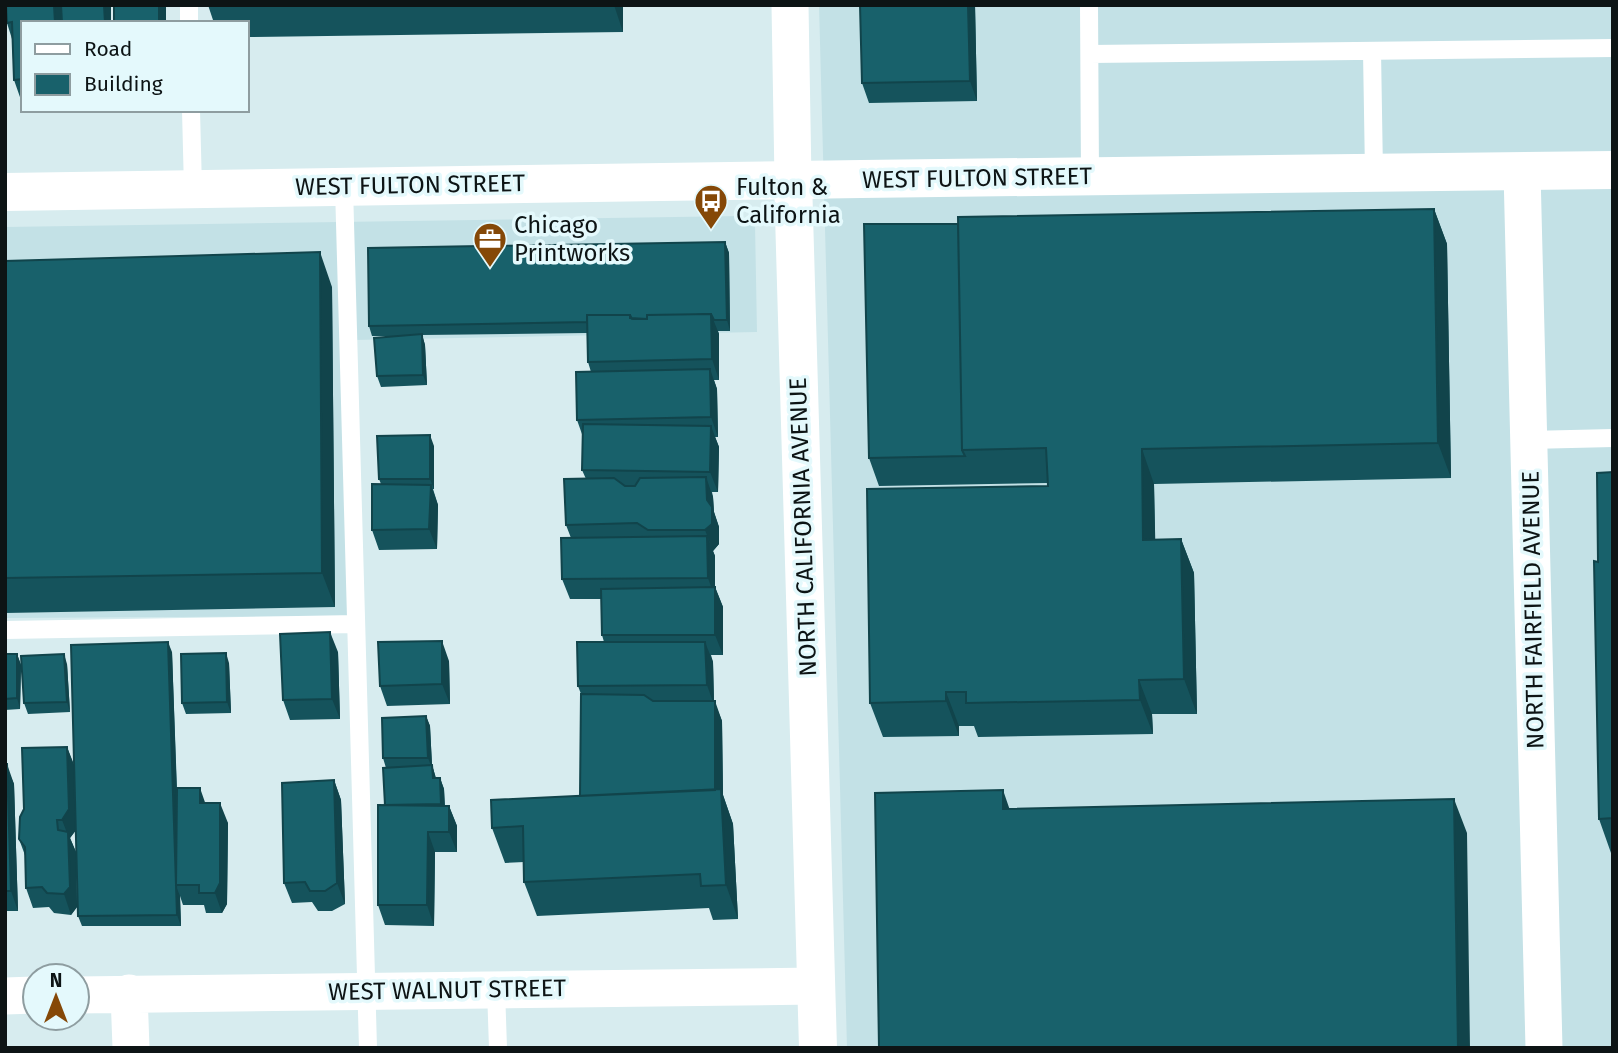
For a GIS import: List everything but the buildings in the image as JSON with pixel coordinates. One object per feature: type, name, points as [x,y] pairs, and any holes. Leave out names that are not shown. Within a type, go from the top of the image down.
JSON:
[{"type":"street","name":"NORTH CALIFORNIA AVENUE","points":[[790,5],[818,1048]]},
{"type":"street","name":"WEST FULTON STREET","points":[[5,192],[1613,170]]},
{"type":"street","name":"NORTH FAIRFIELD AVENUE","points":[[1522,172],[1544,1048]]},
{"type":"street","name":"WEST WALNUT STREET","points":[[91,994],[816,986]]},
{"type":"street","points":[[129,993],[131,1048]]},
{"type":"lane","points":[[1089,5],[1090,176]]},
{"type":"lane","points":[[1090,54],[1613,48]]},
{"type":"lane","points":[[1372,51],[1374,173]]},
{"type":"lane","points":[[191,112],[194,189]]},
{"type":"lane","points":[[344,187],[368,1048]]},
{"type":"lane","points":[[1529,440],[1613,438]]},
{"type":"lane","points":[[5,630],[356,624]]},
{"type":"lane","points":[[496,989],[498,1048]]},
{"type":"shaded area","points":[[819,5],[1613,5],[1613,1048],[847,1048]]},
{"type":"shaded area","points":[[742,216],[755,224],[757,332],[353,340],[362,616],[5,618],[5,227]]},
{"type":"place","name":"Fulton & California","points":[[711,231]]},
{"type":"place","name":"Chicago Printworks","points":[[490,269]]}]
